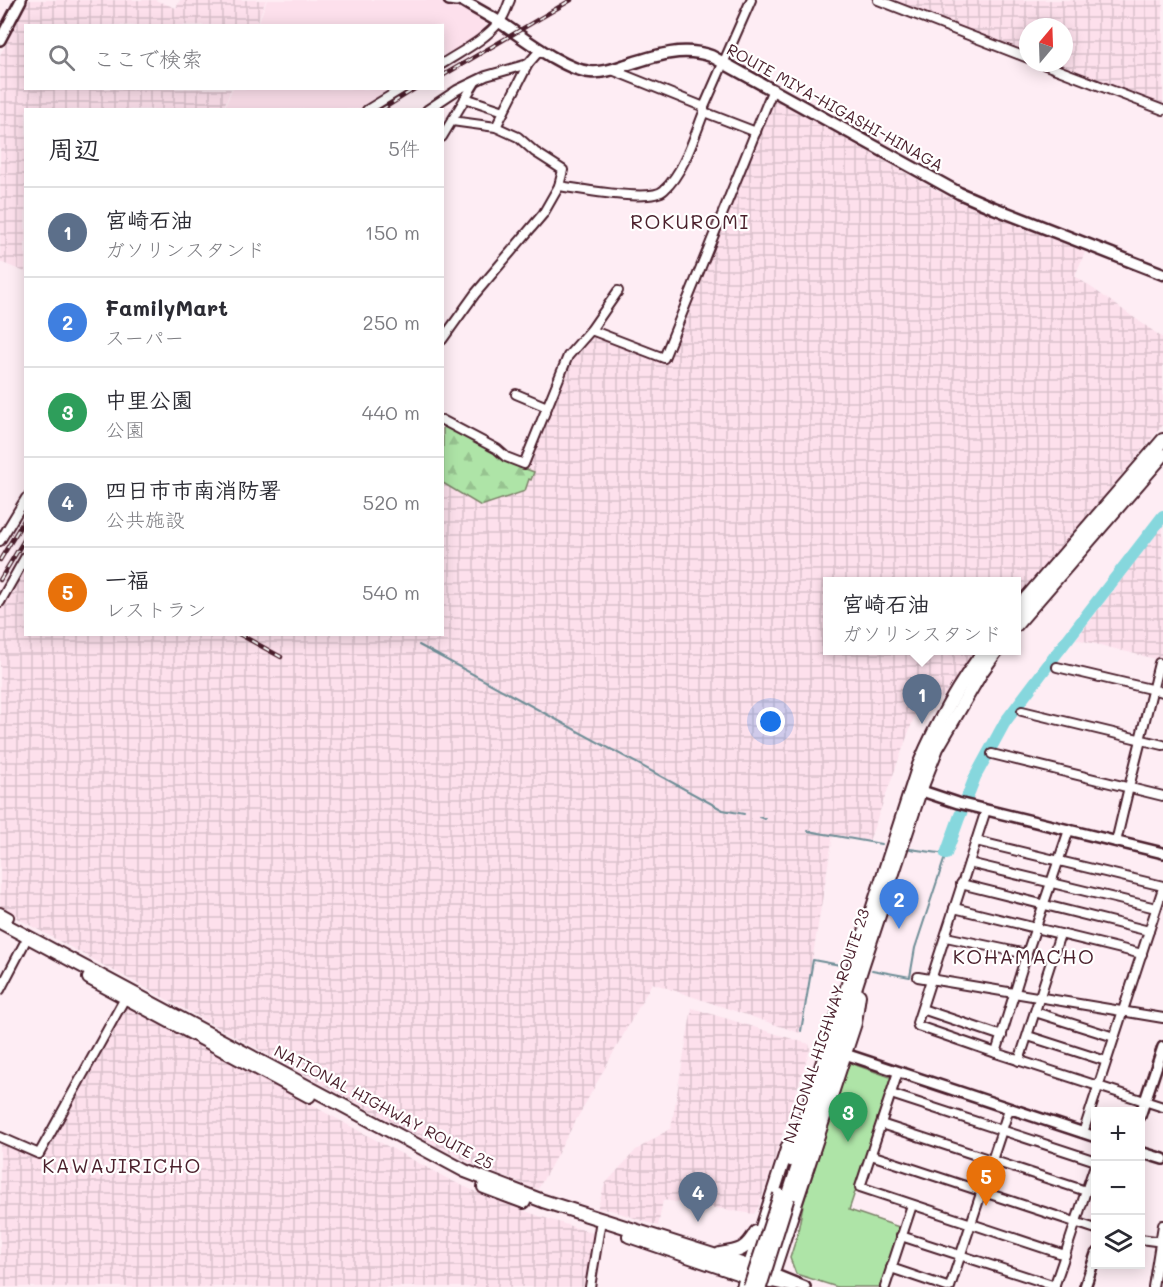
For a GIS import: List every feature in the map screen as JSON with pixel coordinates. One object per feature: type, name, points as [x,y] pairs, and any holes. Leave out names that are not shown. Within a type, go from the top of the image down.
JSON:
[{"type":"highway","points":[[1021,605],[1163,440]]},
{"type":"highway","points":[[1021,620],[1163,455]]},
{"type":"highway","name":"NATIONAL HIGHWAY ROUTE 23","points":[[747,1279],[784,1196],[916,789],[928,742],[972,666],[982,655]]},
{"type":"highway","name":"NATIONAL HIGHWAY ROUTE 23","points":[[916,789],[982,671],[995,655]]},
{"type":"highway","name":"NATIONAL HIGHWAY ROUTE 25","points":[[2,926],[24,944],[454,1174],[504,1195],[600,1226],[747,1279],[768,1283]]},
{"type":"highway","name":"NATIONAL HIGHWAY ROUTE 25","points":[[2,926],[465,1171],[543,1201],[716,1255],[747,1279]]},
{"type":"highway","points":[[768,1283],[855,1023],[859,962]]},
{"type":"highway","points":[[747,1279],[821,1046],[859,962]]},
{"type":"highway","name":"NATIONAL HIGHWAY ROUTE 23","points":[[768,1283],[784,1196]]},
{"type":"highway","points":[[716,1255],[744,1249],[763,1224]]},
{"type":"main road","name":"ROUTE MIYA-HIGASHI-HINAGA","points":[[459,0],[579,70],[594,72],[612,70],[676,52],[704,54],[724,62],[959,193],[1163,274]]},
{"type":"street","points":[[0,40],[21,0]]},
{"type":"street","points":[[448,0],[459,0]]},
{"type":"street","points":[[444,63],[479,40],[500,22],[510,0]]},
{"type":"street","points":[[560,186],[627,195],[657,195],[664,191],[680,169],[751,0]]},
{"type":"street","points":[[878,0],[1019,55]]},
{"type":"street","points":[[496,127],[528,64],[541,49]]},
{"type":"street","points":[[430,108],[476,81],[496,72],[528,64]]},
{"type":"street","points":[[612,70],[756,132]]},
{"type":"street","points":[[1064,72],[1163,110]]},
{"type":"street","points":[[444,134],[476,81]]},
{"type":"street","points":[[591,330],[664,358],[773,89]]},
{"type":"street","points":[[370,108],[400,90]]},
{"type":"street","points":[[465,98],[504,111]]},
{"type":"street","points":[[444,337],[475,294],[543,214],[560,186],[563,170],[518,137],[496,127],[452,121]]},
{"type":"street","points":[[444,421],[524,465],[568,356],[591,330],[618,291]]},
{"type":"street","points":[[516,394],[547,407]]},
{"type":"street","points":[[0,541],[24,501]]},
{"type":"street","points":[[0,602],[24,560]]},
{"type":"street","points":[[1116,842],[1152,689],[1159,663],[1163,664]]},
{"type":"street","points":[[1057,667],[1163,692]]},
{"type":"street","points":[[1022,711],[1163,745]]},
{"type":"street","points":[[992,754],[1163,796]]},
{"type":"street","points":[[916,789],[986,810],[1163,853]]},
{"type":"street","points":[[986,810],[931,978],[918,1026],[1163,1107]]},
{"type":"street","points":[[996,1053],[1069,830]]},
{"type":"street","points":[[976,841],[1163,887],[1083,1133]]},
{"type":"street","points":[[969,863],[1156,908]]},
{"type":"street","points":[[962,884],[1149,931]]},
{"type":"street","points":[[954,908],[1142,954]]},
{"type":"street","points":[[0,912],[9,917],[2,926]]},
{"type":"street","points":[[1019,1061],[1060,934]]},
{"type":"street","points":[[945,937],[1027,956]]},
{"type":"street","points":[[0,990],[24,944]]},
{"type":"street","points":[[918,977],[1163,1018]]},
{"type":"street","points":[[0,1137],[39,1154],[125,998]]},
{"type":"street","points":[[922,1009],[1002,1036]]},
{"type":"street","points":[[1035,1012],[1114,1037]]},
{"type":"street","points":[[1028,1036],[1107,1061]]},
{"type":"street","points":[[1143,1107],[1163,1047]]},
{"type":"street","points":[[845,1054],[1091,1136]]},
{"type":"street","points":[[898,1072],[860,1187],[1065,1255]]},
{"type":"street","points":[[891,1094],[1092,1161]]},
{"type":"street","points":[[891,1268],[949,1287],[1009,1109]]},
{"type":"street","points":[[881,1124],[1086,1191]]},
{"type":"street","points":[[1145,1154],[1163,1159]]},
{"type":"street","points":[[871,1155],[1091,1228]]},
{"type":"street","points":[[902,1236],[1055,1287],[1091,1175]]},
{"type":"street","points":[[885,1287],[912,1205]]},
{"type":"street","points":[[1153,1287],[1163,1225]]},
{"type":"street","points":[[590,1287],[600,1226]]},
{"type":"street","points":[[1145,1240],[1162,1242]]},
{"type":"street","points":[[1085,1287],[1091,1267]]},
{"type":"street","points":[[768,1283],[794,1287]]},
{"type":"street","points":[[768,1283],[805,1287]]},
{"type":"shaded area","points":[[29,0],[155,0],[176,8],[180,0],[266,0],[256,24],[24,24],[24,90],[231,90],[223,108],[24,108],[24,272],[0,262],[0,55]]},
{"type":"shaded area","points":[[267,0],[437,0],[487,19],[484,30],[474,41],[444,59],[444,24],[258,24]]},
{"type":"shaded area","points":[[890,0],[1163,0],[1163,107],[1073,72],[1073,18],[1019,18],[1019,50]]},
{"type":"shaded area","points":[[232,90],[394,90],[364,108],[225,108]]},
{"type":"shaded area","points":[[773,98],[952,199],[1085,252],[1075,276],[1163,338],[1163,425],[1021,595],[1021,577],[823,577],[823,655],[974,655],[941,699],[923,693],[869,841],[833,835],[800,1033],[652,983],[538,1189],[486,1170],[436,1146],[0,909],[0,607],[24,562],[24,636],[444,636],[444,484],[481,506],[529,479],[534,473],[527,470],[573,359],[593,337],[597,336],[666,361]]},
{"type":"shaded area","points":[[1163,525],[1163,661],[1076,639]]},
{"type":"shaded area","points":[[126,1005],[450,1180],[539,1216],[596,1234],[586,1287],[0,1287],[0,1141],[43,1160]]},
{"type":"shaded area","points":[[692,1008],[809,1044],[810,1049],[759,1206],[754,1214],[663,1200],[658,1226],[611,1210],[597,1209],[605,1184],[636,1150],[671,1128]]},
{"type":"green space","points":[[444,425],[495,451],[505,461],[534,472],[525,491],[481,506],[444,484]]},
{"type":"green space","points":[[850,1063],[893,1078],[849,1210],[902,1228],[883,1287],[837,1287],[796,1274],[790,1258],[803,1205]]},
{"type":"waterway","points":[[946,854],[975,777],[1005,722],[1163,516]]},
{"type":"waterway","points":[[419,645],[723,810],[744,814]]},
{"type":"waterway","points":[[759,817],[765,819]]},
{"type":"waterway","points":[[808,831],[881,844]]},
{"type":"waterway","points":[[872,970],[910,977],[915,948],[946,854],[910,849]]},
{"type":"waterway","points":[[801,1031],[813,960],[840,965]]},
{"type":"railway","points":[[444,75],[571,0]]},
{"type":"railway","points":[[384,108],[413,90]]},
{"type":"railway","points":[[0,560],[24,520]]},
{"type":"railway","points":[[0,580],[24,540]]},
{"type":"railway","points":[[243,636],[281,657]]},
{"type":"place","name":"宮崎石油","points":[[922,724]]},
{"type":"place","name":"FamilyMart","points":[[899,929]]},
{"type":"place","name":"中里公園","points":[[848,1142]]},
{"type":"place","name":"一福","points":[[986,1206]]},
{"type":"place","name":"四日市市南消防署","points":[[698,1222]]},
{"type":"district","name":"ROKUROMI","points":[[690,222]]},
{"type":"district","name":"KOHAMACHO","points":[[1024,957]]},
{"type":"district","name":"KAWAJIRICHO","points":[[122,1166]]}]
